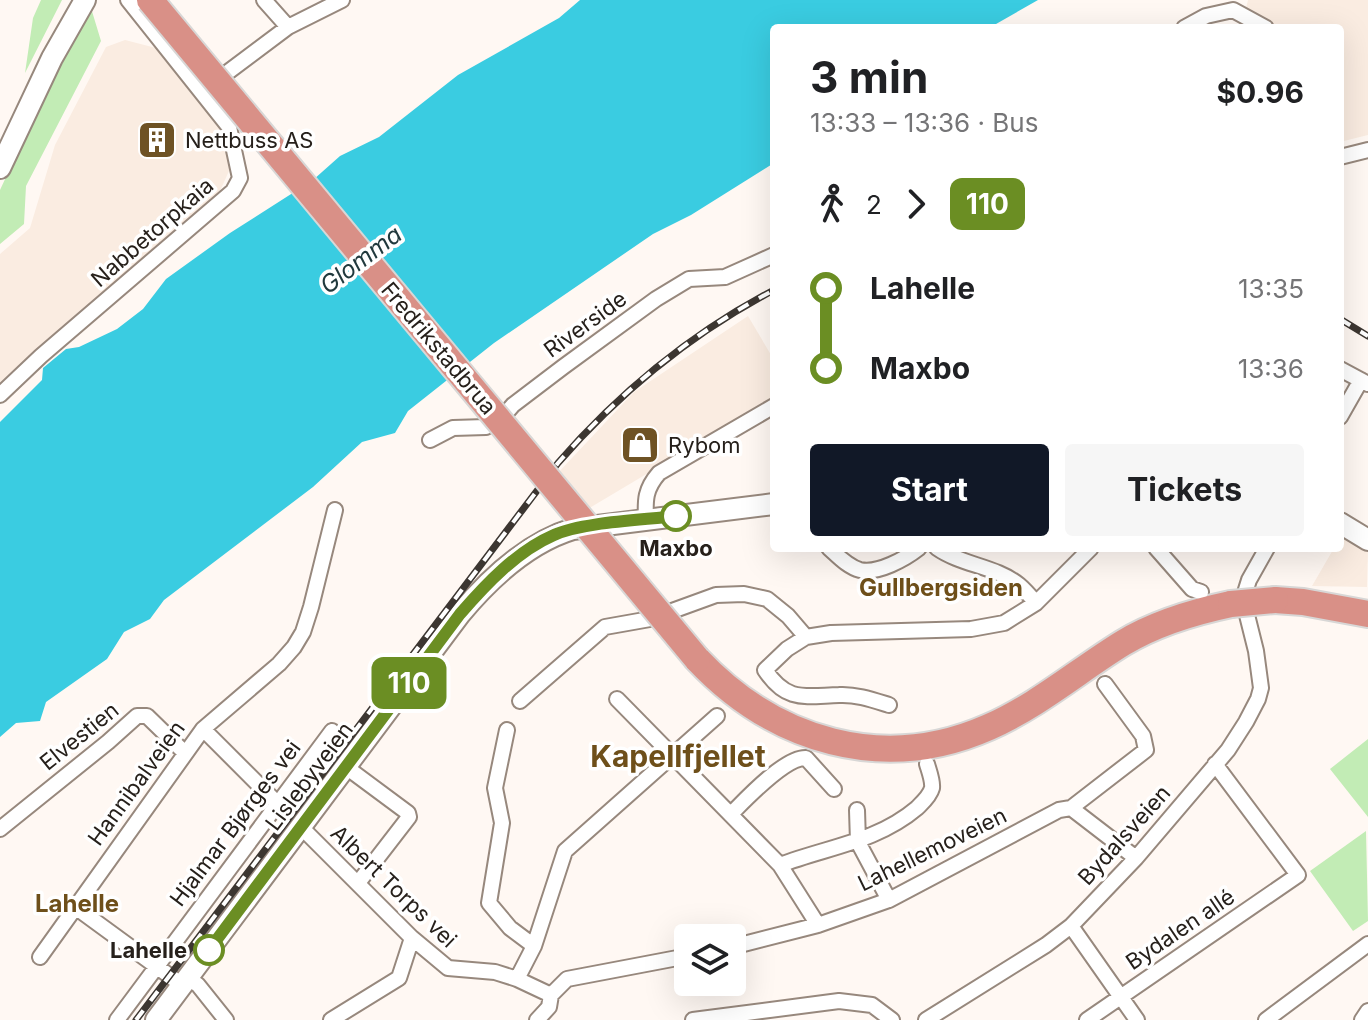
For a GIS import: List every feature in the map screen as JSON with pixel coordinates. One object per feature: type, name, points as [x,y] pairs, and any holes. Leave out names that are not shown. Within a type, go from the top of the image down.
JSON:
[{"type":"highway","name":"Fredrikstadbrua","points":[[150,0],[697,659],[738,698],[765,716],[835,743],[873,748],[912,748],[949,741],[990,727],[1125,641],[1205,600],[1231,604],[1275,600],[1303,602]]},
{"type":"highway","points":[[1303,602],[1368,596]]},
{"type":"highway","points":[[1303,602],[1368,614]]},
{"type":"street","points":[[1,165],[52,58],[85,0]]},
{"type":"street","name":"Nabbetorpkaia","points":[[0,395],[233,191],[240,178],[229,127],[128,0]]},
{"type":"street","points":[[264,0],[288,27]]},
{"type":"street","points":[[203,92],[288,27],[342,0]]},
{"type":"street","points":[[1191,24],[1206,16],[1233,10],[1259,24]]},
{"type":"street","points":[[1344,156],[1368,150]]},
{"type":"street","name":"Riverside","points":[[430,440],[453,428],[486,427],[500,420],[513,405],[538,386],[656,299],[689,279],[725,277],[770,257]]},
{"type":"street","points":[[1344,371],[1365,382],[1344,411]]},
{"type":"street","points":[[646,520],[648,485],[659,473],[770,408]]},
{"type":"street","name":"Lislebyveien","points":[[156,1020],[460,614],[504,568],[554,535],[573,529],[770,504]]},
{"type":"street","name":"Hannibalveien","points":[[40,957],[203,729],[279,664],[294,647],[303,632],[335,510]]},
{"type":"street","points":[[1344,525],[1368,540]]},
{"type":"street","points":[[834,552],[849,565],[865,570],[900,560],[913,552]]},
{"type":"street","points":[[943,552],[1019,584],[1036,603]]},
{"type":"street","points":[[889,705],[847,695],[802,697],[782,689],[765,670],[787,649],[806,637],[831,633],[988,627],[1017,617],[1036,603],[1087,552]]},
{"type":"street","points":[[1160,552],[1205,600]]},
{"type":"street","name":"Bydalsveien","points":[[926,1020],[1071,926],[1136,858],[1246,722],[1261,688],[1256,651],[1243,599],[1265,552]]},
{"type":"street","points":[[520,701],[605,627],[650,619],[716,595],[744,594],[767,599],[788,616],[806,637]]},
{"type":"street","name":"Lahellemoveien","points":[[746,943],[818,925],[889,900],[1059,810],[1071,808],[1146,750],[1143,736],[1105,684]]},
{"type":"street","points":[[617,699],[780,865],[818,925]]},
{"type":"street","name":"Elvestien","points":[[0,829],[137,716],[147,716],[185,753]]},
{"type":"street","points":[[517,979],[534,946],[565,851],[717,716]]},
{"type":"street","points":[[203,729],[277,803]]},
{"type":"street","points":[[507,730],[495,788],[502,823],[489,903],[504,922],[534,946]]},
{"type":"street","name":"Hjalmar Bjørges vei","points":[[117,1020],[332,731]]},
{"type":"street","points":[[731,814],[768,779],[799,758],[806,758],[834,789]]},
{"type":"street","points":[[780,865],[858,842],[894,825],[932,789],[927,764]]},
{"type":"street","name":"Bydalen allé","points":[[1087,1020],[1298,875],[1215,764]]},
{"type":"street","points":[[346,767],[408,813],[409,817],[358,883]]},
{"type":"street","points":[[1071,808],[1136,858]]},
{"type":"street","points":[[857,810],[858,842],[889,900]]},
{"type":"street","name":"Albert Torps vei","points":[[301,827],[412,938],[448,968],[495,972],[517,979],[550,1001]]},
{"type":"street","points":[[74,906],[156,966],[198,985],[226,1020]]},
{"type":"street","points":[[1071,926],[1137,1020]]},
{"type":"street","points":[[331,1020],[399,978],[412,938]]},
{"type":"street","points":[[1266,1020],[1368,944]]},
{"type":"street","points":[[537,1020],[567,979],[674,959]]},
{"type":"street","points":[[550,1001],[558,1020]]},
{"type":"street","points":[[693,1020],[839,1001],[872,1005],[892,1020]]},
{"type":"street","points":[[1362,1020],[1368,1011]]},
{"type":"shaded area","points":[[1248,0],[1368,0],[1368,135],[1344,141],[1344,24],[1267,24],[1246,8]]},
{"type":"shaded area","points":[[125,40],[156,48],[228,136],[233,162],[220,191],[0,386],[0,254],[30,228],[55,145],[106,47]]},
{"type":"shaded area","name":"Rybom","points":[[748,316],[770,353],[770,400],[566,522],[540,492],[634,392]]},
{"type":"shaded area","points":[[1344,539],[1368,551],[1367,587],[1312,586],[1332,552],[1344,552]]},
{"type":"green space","points":[[41,0],[62,0],[25,73],[33,18]]},
{"type":"green space","points":[[91,8],[101,41],[26,186],[24,224],[0,244],[0,190],[53,76]]},
{"type":"green space","points":[[1368,739],[1368,817],[1330,769]]},
{"type":"green space","points":[[1366,831],[1368,921],[1353,931],[1310,871]]},
{"type":"water","name":"Glomma","points":[[580,0],[1038,0],[996,24],[770,24],[770,166],[691,215],[653,234],[494,343],[408,411],[395,433],[362,442],[313,487],[164,600],[150,619],[124,632],[107,659],[46,702],[40,721],[16,723],[0,737],[0,422],[42,380],[43,368],[66,349],[79,347],[117,329],[143,309],[166,279],[230,233],[313,180],[340,156],[379,137],[458,75],[559,18]]},
{"type":"railway","points":[[136,1020],[558,463],[606,412],[658,366],[685,345],[770,292]]},
{"type":"railway","points":[[1344,321],[1368,336]]},
{"type":"bus line","name":"110","points":[[209,950],[480,590],[504,568],[554,535],[573,529],[676,516]]},
{"type":"place","name":"Nettbuss AS","points":[[157,140]]},
{"type":"place","name":"Rybom","points":[[640,445]]},
{"type":"place","name":"Maxbo","points":[[676,516]]},
{"type":"place","name":"Lahelle","points":[[209,950]]},
{"type":"district","name":"Gullbergsiden","points":[[941,588]]},
{"type":"district","name":"Kapellfjellet","points":[[678,757]]},
{"type":"district","name":"Lahelle","points":[[77,904]]}]
